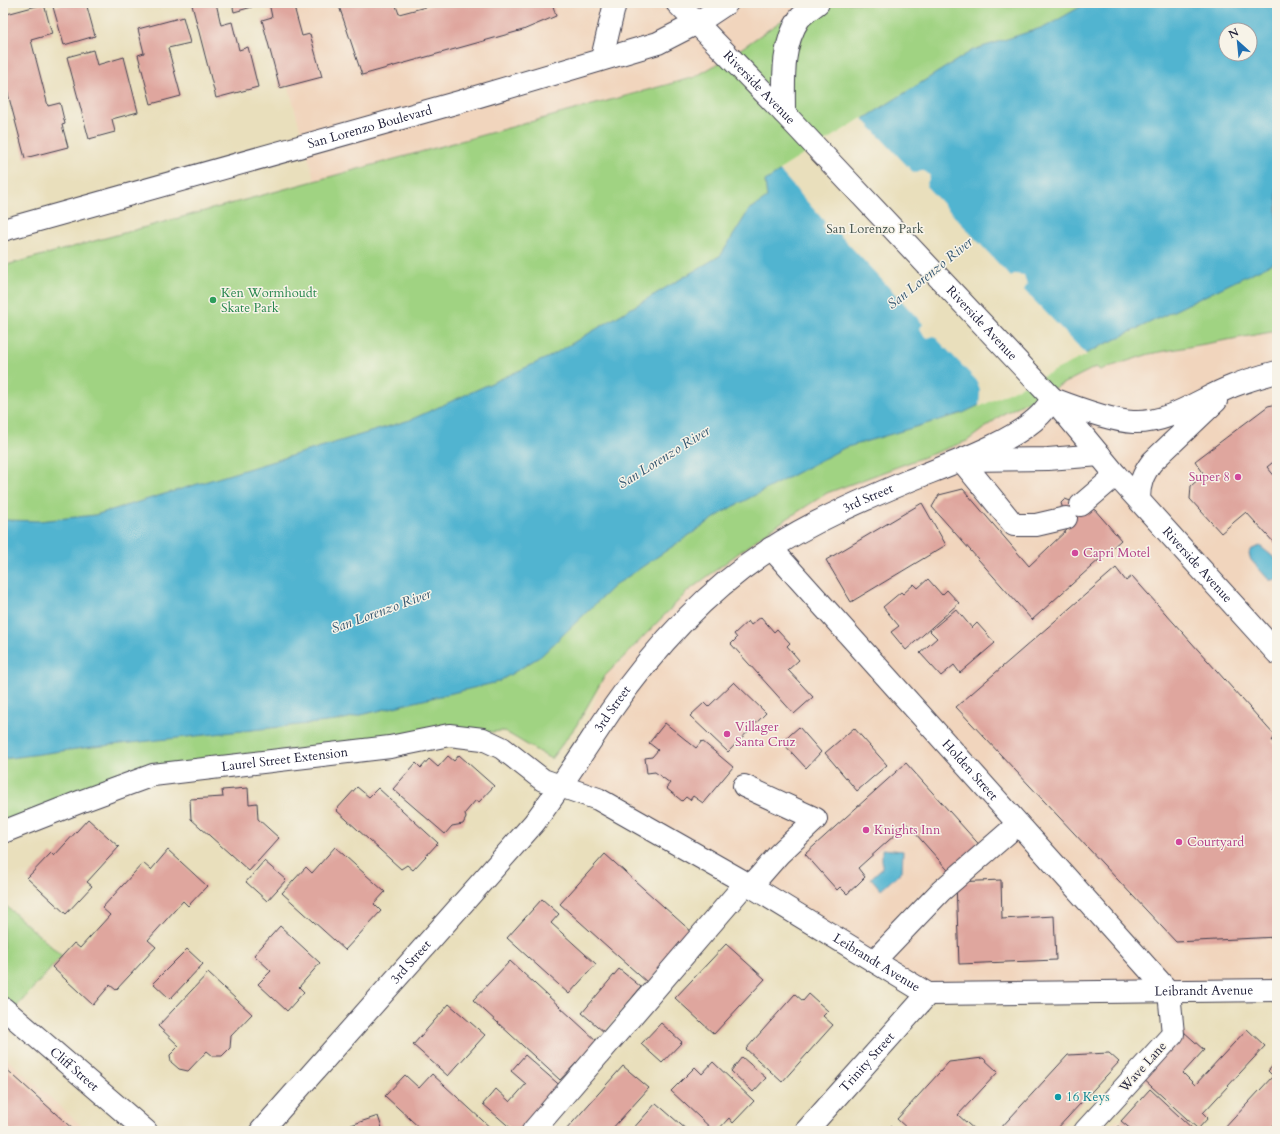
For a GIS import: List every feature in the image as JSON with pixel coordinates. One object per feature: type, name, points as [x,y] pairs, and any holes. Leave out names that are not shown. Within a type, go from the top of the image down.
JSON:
[{"type":"street","points":[[602,58],[615,3]]},
{"type":"street","name":"Riverside Avenue","points":[[677,3],[787,116],[1049,395],[1116,475],[1277,653]]},
{"type":"street","name":"San Lorenzo Boulevard","points":[[3,230],[452,104],[602,58],[658,43],[697,23],[727,3]]},
{"type":"street","points":[[787,116],[785,64],[788,42],[800,19],[818,3]]},
{"type":"street","points":[[1049,395],[1114,418],[1132,422],[1150,421],[1175,413],[1233,386],[1273,379]]},
{"type":"street","points":[[1139,499],[1139,486],[1144,472],[1152,462],[1233,386]]},
{"type":"street","name":"3rd Street","points":[[261,1131],[534,823],[562,786],[611,710],[653,656],[702,602],[771,548],[843,510],[961,460],[1024,427],[1040,415],[1049,395]]},
{"type":"street","points":[[961,460],[1048,459],[1100,455]]},
{"type":"street","points":[[961,460],[1014,525],[1036,525],[1074,512],[1116,475]]},
{"type":"street","name":"Holden Street","points":[[771,548],[1169,992]]},
{"type":"street","name":"Laurel Street Extension","points":[[3,832],[153,775],[390,747],[449,735],[483,739],[502,748],[543,780],[562,786]]},
{"type":"street","name":"Leibrandt Avenue","points":[[562,786],[598,799],[748,884],[928,994],[1277,990]]},
{"type":"street","points":[[533,1131],[748,884],[816,819],[744,786]]},
{"type":"street","points":[[874,961],[941,891],[1018,824]]},
{"type":"street","name":"Wave Lane","points":[[1085,1131],[1173,1034],[1169,992]]},
{"type":"street","name":"Trinity Street","points":[[806,1131],[928,994]]},
{"type":"street","name":"Cliff Street","points":[[3,1008],[146,1131]]},
{"type":"shaded area","points":[[265,3],[807,3],[729,57],[695,77],[315,181]]},
{"type":"shaded area","points":[[1277,330],[1277,989],[928,994],[561,786],[604,677],[688,591],[768,531],[827,493],[879,472],[967,441],[1003,414],[1096,367],[1100,370],[1149,354]]},
{"type":"shaded area","points":[[3,1055],[87,1131],[3,1131]]},
{"type":"shaded area","points":[[1117,1119],[1130,1131],[1106,1131]]},
{"type":"green space","name":"San Lorenzo Park","points":[[807,3],[1277,3],[1277,331],[1149,354],[1100,370],[1096,367],[1003,414],[967,441],[827,493],[768,531],[688,591],[604,677],[576,726],[551,759],[504,731],[449,735],[153,775],[3,826],[3,266],[695,77],[729,57]]},
{"type":"green space","points":[[3,903],[62,956],[3,1022]]},
{"type":"water","name":"San Lorenzo Park","points":[[1087,3],[1277,3],[1277,261],[963,413],[844,448],[725,511],[614,586],[541,656],[498,682],[336,721],[84,748],[3,759],[3,520],[39,521],[95,515],[410,420],[549,357],[721,255],[749,210],[767,198],[765,181],[973,50],[1047,26]]},
{"type":"water","points":[[1260,546],[1277,560],[1277,580],[1269,580],[1251,560],[1249,554],[1252,549]]},
{"type":"water","points":[[882,849],[903,851],[902,871],[881,890],[871,878],[882,868]]},
{"type":"pier","points":[[862,118],[914,173],[921,170],[930,176],[926,186],[1011,277],[1014,274],[1024,275],[1027,285],[1024,290],[1087,355],[979,407],[980,391],[977,381],[934,336],[928,338],[923,335],[920,328],[923,324],[838,233],[827,233],[822,227],[825,222],[779,170]]},
{"type":"building","points":[[67,3],[86,3],[95,36],[64,45],[53,7]]},
{"type":"building","points":[[201,3],[216,3],[221,25],[232,22],[239,50],[248,47],[258,87],[216,98],[192,5]]},
{"type":"building","points":[[232,3],[251,3],[252,7],[234,12]]},
{"type":"building","points":[[269,3],[293,3],[302,36],[310,34],[322,77],[280,88],[262,20],[272,17]]},
{"type":"building","points":[[338,3],[395,3],[399,14],[441,3],[556,3],[553,6],[556,16],[523,30],[362,75]]},
{"type":"building","points":[[44,4],[52,34],[31,40],[48,106],[60,103],[65,124],[62,125],[68,147],[25,158],[3,75],[3,15]]},
{"type":"building","points":[[183,17],[190,43],[168,48],[181,96],[151,104],[138,55],[144,53],[138,29]]},
{"type":"building","points":[[93,50],[97,65],[124,57],[138,112],[112,119],[115,132],[89,139],[67,57]]},
{"type":"building","name":"Super 8","points":[[1277,404],[1277,459],[1267,467],[1277,479],[1277,546],[1246,512],[1221,533],[1190,499],[1191,486],[1204,474],[1195,461],[1268,406]]},
{"type":"building","name":"Capri Motel","points":[[963,489],[1029,566],[1069,528],[1061,503],[1065,499],[1095,510],[1121,540],[1032,620],[932,507],[939,495]]},
{"type":"building","points":[[922,503],[946,545],[851,602],[826,560]]},
{"type":"building","name":"Courtyard","points":[[1116,568],[1126,581],[1132,576],[1275,736],[1272,741],[1277,747],[1277,937],[1176,942],[956,707]]},
{"type":"building","points":[[928,579],[942,595],[947,590],[959,603],[906,650],[891,632],[899,626],[883,607],[901,592],[903,594],[914,584],[918,588]]},
{"type":"building","points":[[956,609],[972,628],[977,623],[995,643],[960,673],[954,665],[941,676],[920,653],[937,638],[930,631]]},
{"type":"building","points":[[761,617],[774,632],[777,629],[790,643],[787,646],[799,660],[788,670],[813,697],[794,714],[731,644],[737,638],[734,634],[748,621],[751,625]]},
{"type":"building","name":"Villager Santa Cruz","points":[[734,682],[766,713],[728,752],[690,716],[704,703],[708,707]]},
{"type":"building","points":[[665,723],[696,748],[702,741],[733,767],[703,803],[693,796],[690,800],[686,797],[682,801],[666,788],[670,783],[655,772],[647,773],[645,758],[652,757],[658,750],[649,743]]},
{"type":"building","points":[[799,727],[821,752],[806,768],[782,742]]},
{"type":"building","points":[[854,728],[887,765],[857,791],[825,753]]},
{"type":"building","points":[[459,755],[494,786],[479,802],[476,800],[465,813],[466,818],[463,824],[452,826],[445,834],[393,789],[416,763],[421,768],[429,759],[438,767],[448,756],[454,761]]},
{"type":"building","name":"Knights Inn","points":[[906,763],[984,850],[954,877],[907,824],[858,868],[865,877],[858,884],[847,894],[840,887],[837,890],[805,854]]},
{"type":"building","points":[[357,787],[369,797],[378,788],[438,843],[413,870],[407,865],[401,869],[336,810]]},
{"type":"building","points":[[248,788],[249,804],[257,803],[258,819],[279,838],[249,871],[191,819],[190,799],[223,797],[222,790]]},
{"type":"building","points":[[88,819],[119,847],[87,882],[92,886],[66,914],[27,878],[51,853],[54,856]]},
{"type":"building","points":[[335,847],[385,892],[374,904],[381,911],[345,950],[282,893],[306,867],[312,873]]},
{"type":"building","points":[[168,850],[207,886],[188,906],[183,901],[148,940],[156,947],[116,990],[110,985],[93,1005],[52,967],[74,943],[80,948],[110,915],[102,908],[143,863],[151,870]]},
{"type":"building","points":[[605,854],[693,933],[648,983],[560,904]]},
{"type":"building","points":[[264,861],[286,880],[267,901],[246,882]]},
{"type":"building","points":[[1001,880],[1002,919],[1054,916],[1056,960],[959,964],[956,882]]},
{"type":"building","points":[[542,899],[559,914],[551,923],[596,964],[569,994],[507,938]]},
{"type":"building","points":[[280,926],[320,963],[299,987],[304,992],[287,1011],[258,984],[271,971],[254,955]]},
{"type":"building","points":[[726,944],[765,979],[714,1034],[675,998]]},
{"type":"building","points":[[187,949],[203,964],[170,999],[153,983]]},
{"type":"building","points":[[510,961],[597,1041],[560,1080],[473,1000]]},
{"type":"building","points":[[619,969],[641,987],[604,1032],[582,1013]]},
{"type":"building","points":[[208,973],[252,1014],[231,1036],[230,1048],[222,1056],[213,1056],[207,1051],[188,1071],[179,1069],[171,1062],[170,1055],[179,1046],[158,1026]]},
{"type":"building","points":[[795,994],[803,1001],[809,994],[828,1011],[823,1016],[833,1025],[782,1082],[746,1049]]},
{"type":"building","points":[[449,1004],[485,1035],[448,1076],[413,1045]]},
{"type":"building","points":[[661,1023],[682,1042],[662,1063],[641,1044]]},
{"type":"building","points":[[1247,1029],[1265,1046],[1203,1113],[1208,1118],[1198,1129],[1140,1076],[1183,1031],[1204,1050],[1183,1073],[1195,1085]]},
{"type":"building","name":"16 Keys","points":[[1109,1053],[1119,1062],[1055,1131],[998,1131],[1068,1055]]},
{"type":"building","points":[[525,1055],[564,1089],[528,1131],[514,1131],[483,1104],[496,1089],[510,1102],[526,1084],[511,1071]]},
{"type":"building","points":[[742,1057],[766,1078],[753,1092],[731,1071]]},
{"type":"building","points":[[983,1058],[998,1072],[958,1115],[976,1131],[910,1131],[897,1119],[949,1062]]},
{"type":"building","points":[[1277,1061],[1277,1120],[1267,1131],[1222,1131],[1273,1076],[1268,1071]]},
{"type":"building","points":[[713,1062],[754,1101],[733,1123],[729,1118],[717,1131],[714,1131],[671,1091],[695,1067],[702,1074]]},
{"type":"building","points":[[3,1066],[75,1131],[12,1131],[3,1122]]},
{"type":"building","points":[[623,1066],[649,1088],[610,1131],[565,1131]]},
{"type":"building","points":[[432,1074],[494,1131],[423,1131],[385,1096],[405,1075],[419,1088]]},
{"type":"building","points":[[1150,1089],[1195,1131],[1133,1131],[1121,1121]]},
{"type":"building","points":[[656,1103],[688,1131],[631,1131]]},
{"type":"building","points":[[378,1116],[383,1131],[353,1131],[351,1125]]},
{"type":"building","points":[[890,1126],[895,1131],[885,1131]]},
{"type":"building","points":[[1118,1126],[1124,1131],[1113,1131]]},
{"type":"place","name":"Ken Wormhoudt Skate Park","points":[[213,300]]},
{"type":"place","name":"Super 8","points":[[1238,477]]},
{"type":"place","name":"Capri Motel","points":[[1075,553]]},
{"type":"place","name":"Villager Santa Cruz","points":[[727,734]]},
{"type":"place","name":"Knights Inn","points":[[866,830]]},
{"type":"place","name":"Courtyard","points":[[1179,842]]},
{"type":"place","name":"16 Keys","points":[[1058,1097]]},
{"type":"water label","name":"San Lorenzo River","points":[[930,273]]},
{"type":"water label","name":"San Lorenzo River","points":[[664,457]]},
{"type":"water label","name":"San Lorenzo River","points":[[381,611]]}]
